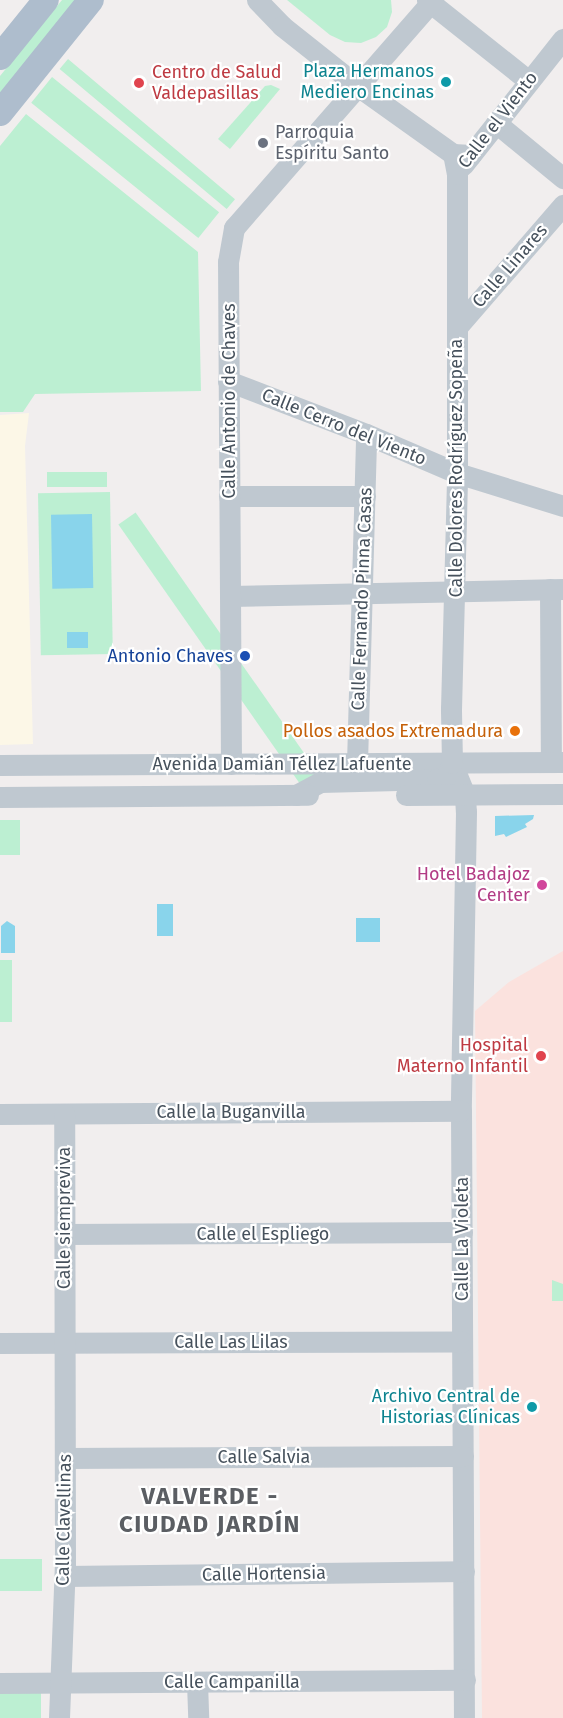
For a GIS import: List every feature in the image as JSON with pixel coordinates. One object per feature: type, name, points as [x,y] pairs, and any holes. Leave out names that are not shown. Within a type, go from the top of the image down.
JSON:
[{"type":"main road","points":[[0,57],[46,0]]},
{"type":"main road","points":[[0,113],[91,0]]},
{"type":"street","points":[[257,0],[282,26],[359,87],[460,161]]},
{"type":"street","points":[[430,1],[529,81]]},
{"type":"street","name":"Calle Antonio de Chaves","points":[[231,764],[228,261],[234,228],[359,87],[430,1]]},
{"type":"street","name":"Calle el Viento","points":[[460,161],[496,123],[563,39]]},
{"type":"street","points":[[496,123],[563,178]]},
{"type":"street","name":"Calle Dolores Rodríguez Sopeña","points":[[452,763],[460,161]]},
{"type":"street","name":"Calle Linares","points":[[457,327],[563,206]]},
{"type":"street","name":"Calle Cerro del Viento","points":[[228,381],[366,434],[457,473],[563,506]]},
{"type":"street","name":"Calle Fernando Pinna Casas","points":[[357,763],[364,593],[366,434]]},
{"type":"street","points":[[229,496],[365,496]]},
{"type":"street","points":[[230,596],[556,589],[559,767],[483,776],[473,783],[465,795]]},
{"type":"street","points":[[296,795],[320,782],[437,779],[447,775],[452,763]]},
{"type":"street","name":"Avenida Damián Téllez Lafuente","points":[[0,765],[452,763],[559,767]]},
{"type":"street","name":"Calle La Violeta","points":[[452,763],[465,795],[466,930],[462,951],[461,1111],[464,1718]]},
{"type":"street","name":"Avenida Damián Téllez Lafuente","points":[[0,797],[563,794]]},
{"type":"street","name":"Calle la Buganvilla","points":[[0,1114],[461,1111]]},
{"type":"street","name":"Calle siempreviva","points":[[64,1114],[64,1322]]},
{"type":"street","name":"Calle el Espliego","points":[[64,1234],[462,1232]]},
{"type":"street","name":"Calle Clavellinas","points":[[59,1718],[65,1576],[64,1322]]},
{"type":"street","name":"Calle Las Lilas","points":[[0,1343],[462,1341]]},
{"type":"street","name":"Calle Salvia","points":[[65,1458],[463,1456]]},
{"type":"street","name":"Calle Hortensia","points":[[65,1576],[464,1571]]},
{"type":"street","name":"Calle Campanilla","points":[[0,1683],[465,1680]]},
{"type":"street","points":[[197,1682],[198,1718]]},
{"type":"shaded area","points":[[29,413],[25,446],[33,744],[0,745],[0,415]]},
{"type":"shaded area","points":[[563,951],[563,1718],[482,1718],[475,1011],[509,982]]},
{"type":"green space","points":[[62,0],[78,0],[0,97],[0,76]]},
{"type":"green space","points":[[287,0],[391,0],[392,12],[387,27],[376,37],[361,43],[345,42],[330,35]]},
{"type":"green space","points":[[68,59],[235,199],[227,209],[60,69]]},
{"type":"green space","points":[[52,77],[219,212],[198,238],[31,103]]},
{"type":"green space","points":[[271,85],[280,89],[230,149],[218,139],[265,86]]},
{"type":"green space","points":[[26,114],[198,252],[201,391],[35,394],[23,412],[0,412],[0,146]]},
{"type":"green space","points":[[47,472],[107,472],[107,487],[47,487]]},
{"type":"green space","points":[[110,492],[113,654],[41,655],[38,493]]},
{"type":"green space","points":[[136,513],[318,773],[301,785],[118,525]]},
{"type":"green space","points":[[0,820],[20,820],[20,855],[0,855]]},
{"type":"green space","points":[[0,960],[12,960],[12,1022],[0,1022]]},
{"type":"green space","points":[[552,1280],[563,1284],[563,1301],[552,1301]]},
{"type":"green space","points":[[0,1559],[42,1559],[42,1591],[0,1591]]},
{"type":"green space","points":[[0,1692],[41,1692],[41,1718],[0,1718]]},
{"type":"water","points":[[92,514],[93,588],[52,589],[51,515]]},
{"type":"water","points":[[67,632],[88,632],[88,648],[67,648]]},
{"type":"water","points":[[534,815],[533,819],[525,824],[527,827],[506,837],[504,834],[495,836],[495,816]]},
{"type":"water","points":[[157,904],[173,904],[173,936],[157,936]]},
{"type":"water","points":[[356,918],[380,918],[380,942],[356,942]]},
{"type":"water","points":[[7,921],[15,926],[15,953],[1,953],[1,926]]},
{"type":"place","name":"Plaza Hermanos Mediero Encinas","points":[[446,82]]},
{"type":"place","name":"Centro de Salud Valdepasillas","points":[[139,83]]},
{"type":"place","name":"Parroquia Espíritu Santo","points":[[263,143]]},
{"type":"place","name":"Antonio Chaves","points":[[245,656]]},
{"type":"place","name":"Pollos asados Extremadura","points":[[515,731]]},
{"type":"place","name":"Hotel Badajoz Center","points":[[542,885]]},
{"type":"place","name":"Hospital Materno Infantil","points":[[541,1056]]},
{"type":"place","name":"Archivo Central de Historias Clínicas","points":[[532,1407]]},
{"type":"district","name":"VALVERDE - CIUDAD JARDÍN","points":[[210,1511]]}]
